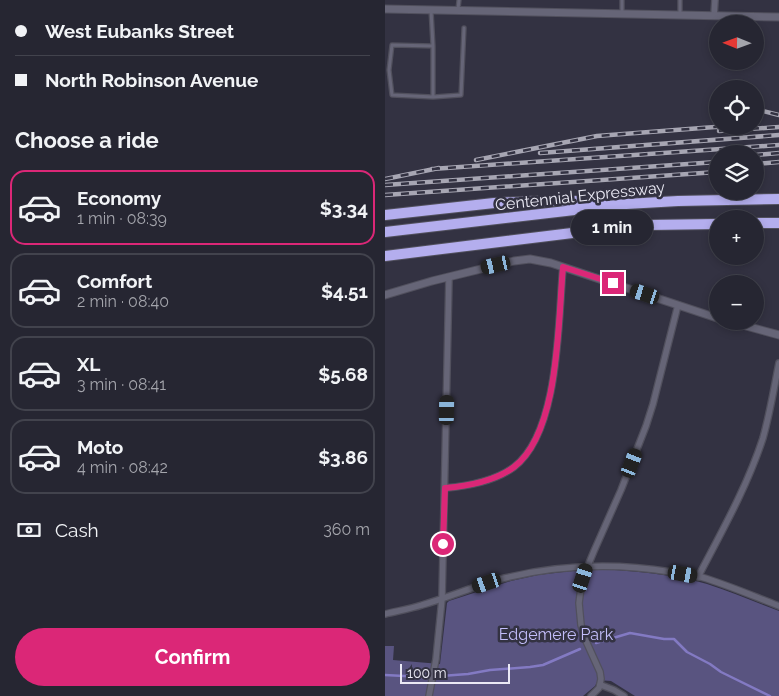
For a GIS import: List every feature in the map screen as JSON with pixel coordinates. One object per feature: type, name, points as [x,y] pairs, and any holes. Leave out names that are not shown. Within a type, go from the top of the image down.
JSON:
[{"type":"highway","name":"Centennial Expressway","points":[[385,232],[626,204],[779,199]]},
{"type":"highway","points":[[385,215],[494,203],[677,201]]},
{"type":"highway","points":[[764,224],[779,223]]},
{"type":"highway","points":[[385,256],[613,228],[709,224]]},
{"type":"street","points":[[714,15],[715,0]]},
{"type":"street","points":[[385,9],[709,16]]},
{"type":"street","points":[[764,17],[779,17]]},
{"type":"street","points":[[385,295],[432,280],[522,259],[539,260],[709,315]]},
{"type":"street","points":[[445,488],[457,487],[502,474],[521,460],[535,440],[546,411],[554,372],[563,267]]},
{"type":"street","points":[[429,696],[442,599],[449,277]]},
{"type":"street","points":[[591,696],[601,685],[601,679],[581,625],[579,611],[581,587],[587,567],[621,490],[646,426],[679,305]]},
{"type":"street","points":[[761,330],[779,335]]},
{"type":"street","points":[[698,576],[736,504],[763,438],[779,363]]},
{"type":"street","points":[[385,614],[442,599],[487,583],[518,575],[543,570],[622,566],[651,568],[698,576],[779,606]]},
{"type":"street","points":[[601,685],[624,696]]},
{"type":"lane","points":[[458,10],[459,0]]},
{"type":"lane","points":[[622,0],[622,14]]},
{"type":"lane","points":[[680,0],[680,15]]},
{"type":"lane","points":[[431,10],[433,97]]},
{"type":"lane","points":[[433,46],[392,45],[389,70],[392,95],[433,97],[461,95],[464,28]]},
{"type":"green space","name":"Edgemere Park","points":[[597,569],[653,574],[707,584],[779,611],[779,696],[635,696],[611,681],[598,680],[595,686],[583,696],[385,696],[385,646],[394,646],[393,660],[440,664],[447,603],[449,601],[511,581],[538,575]]},
{"type":"waterway","points":[[596,643],[630,633],[674,639],[687,652],[721,672],[770,696]]},
{"type":"waterway","points":[[441,676],[543,665],[580,649]]},
{"type":"waterway","points":[[385,675],[423,677]]},
{"type":"railway","points":[[764,111],[779,115]]},
{"type":"railway","points":[[476,160],[597,136],[709,127]]},
{"type":"railway","points":[[764,128],[779,127]]},
{"type":"railway","points":[[540,153],[779,135]]},
{"type":"railway","points":[[432,169],[779,145]]},
{"type":"railway","points":[[764,154],[779,153]]},
{"type":"railway","points":[[764,163],[779,162]]},
{"type":"railway","points":[[385,185],[709,163]]},
{"type":"railway","points":[[385,179],[439,168]]},
{"type":"railway","points":[[385,195],[709,173]]},
{"type":"route","points":[[443,544],[445,488],[457,487],[502,474],[521,460],[535,440],[550,396],[557,354],[563,267],[613,283]]}]
